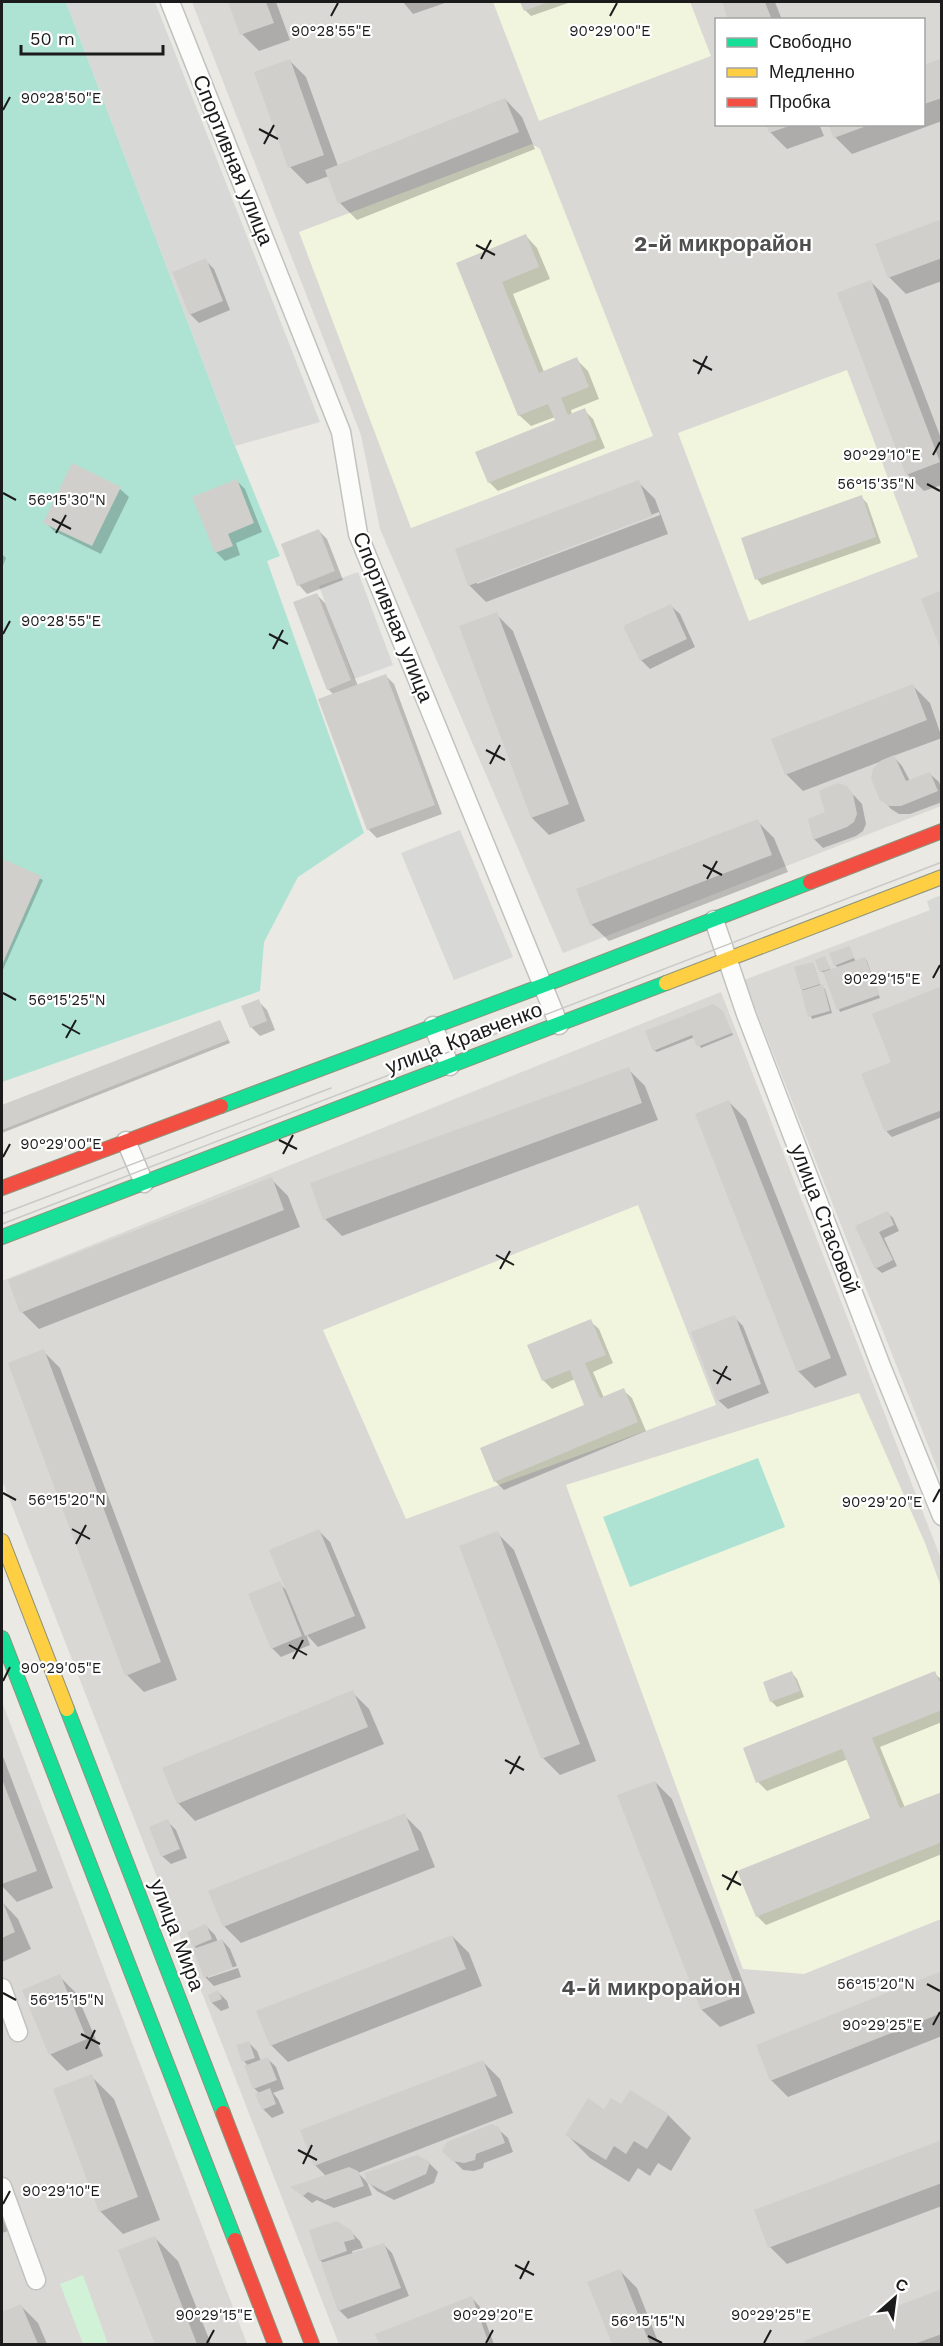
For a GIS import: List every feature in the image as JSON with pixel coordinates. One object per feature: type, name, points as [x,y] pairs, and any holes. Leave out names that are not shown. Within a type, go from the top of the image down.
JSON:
[{"type":"main road","name":"улица Кравченко","points":[[2,1188],[544,985],[942,831]]},
{"type":"main road","name":"улица Кравченко","points":[[2,1237],[942,876]]},
{"type":"main road","name":"улица Мира","points":[[2,1541],[236,2193],[275,2344]]},
{"type":"main road","name":"улица Мира","points":[[2,1638],[236,2193],[312,2344]]},
{"type":"street","name":"Спортивная улица","points":[[170,2],[341,432],[358,534],[559,1024]]},
{"type":"street","name":"улица Стасовой","points":[[714,920],[727,960],[881,1366],[942,1516]]},
{"type":"street","points":[[433,1026],[450,1066]]},
{"type":"street","points":[[126,1141],[144,1183]]},
{"type":"street","points":[[2,1988],[18,2032]]},
{"type":"street","points":[[2,2187],[36,2280]]},
{"type":"shaded area","points":[[2,2],[66,2],[235,446],[280,556],[267,561],[364,833],[298,877],[264,942],[260,991],[2,1082]]},
{"type":"shaded area","points":[[66,2],[155,2],[320,422],[235,446]],"holes":[[[205,259],[189,315],[172,272]]]},
{"type":"shaded area","name":"2-й микрорайон","points":[[192,2],[941,2],[941,806],[563,953],[380,529],[361,435]]},
{"type":"shaded area","points":[[493,2],[690,2],[711,56],[539,121]]},
{"type":"shaded area","points":[[532,144],[540,149],[653,436],[411,528],[299,232]]},
{"type":"shaded area","points":[[847,370],[918,557],[749,621],[678,433]]},
{"type":"shaded area","points":[[358,572],[393,665],[354,679],[319,586]]},
{"type":"shaded area","points":[[460,830],[513,957],[454,980],[401,853]]},
{"type":"shaded area","points":[[941,895],[941,935],[937,937],[927,901]]},
{"type":"shaded area","points":[[941,906],[941,1478],[744,980]]},
{"type":"shaded area","name":"4-й микрорайон","points":[[721,992],[941,1559],[941,2344],[339,2344],[2,1480],[2,1281]]},
{"type":"shaded area","points":[[638,1205],[716,1405],[406,1519],[323,1330]]},
{"type":"shaded area","points":[[859,1393],[925,1543],[941,1587],[941,1919],[804,1974],[743,1969],[566,1485]]},
{"type":"shaded area","points":[[758,1458],[785,1527],[630,1587],[603,1517]]},
{"type":"shaded area","points":[[2,1702],[247,2344],[2,2344]]},
{"type":"shaded area","points":[[83,2275],[108,2344],[83,2344],[60,2284]]},
{"type":"building","points":[[228,2],[266,2],[274,23],[240,35]]},
{"type":"building","points":[[520,2],[549,2],[524,11]]},
{"type":"building","points":[[722,2],[765,2],[771,18],[727,18]]},
{"type":"building","points":[[942,58],[942,98],[925,104],[925,65]]},
{"type":"building","points":[[290,59],[324,155],[288,168],[254,72]]},
{"type":"building","points":[[505,98],[519,132],[338,204],[325,170]]},
{"type":"building","points":[[767,126],[789,126],[769,133]]},
{"type":"building","points":[[829,126],[866,126],[834,138]]},
{"type":"building","points":[[942,219],[942,258],[888,278],[875,244]]},
{"type":"building","points":[[526,234],[539,267],[502,282],[539,373],[577,357],[589,387],[561,398],[568,415],[585,408],[597,439],[488,483],[475,452],[555,420],[548,404],[518,416],[456,263]]},
{"type":"building","points":[[206,258],[223,301],[189,315],[172,272]]},
{"type":"building","points":[[871,280],[940,462],[906,475],[837,293]]},
{"type":"building","points":[[72,463],[121,487],[92,546],[43,523]]},
{"type":"building","points":[[237,479],[254,523],[228,534],[233,546],[215,553],[192,497]]},
{"type":"building","points":[[639,480],[652,516],[468,586],[455,549]]},
{"type":"building","points":[[862,495],[876,537],[755,580],[741,538]]},
{"type":"building","points":[[319,529],[335,571],[297,586],[281,544]]},
{"type":"building","points":[[942,590],[942,650],[941,650],[921,599]]},
{"type":"building","points":[[317,593],[351,680],[327,690],[293,602]]},
{"type":"building","points":[[671,604],[687,639],[640,661],[623,626]]},
{"type":"building","points":[[497,612],[569,804],[531,818],[459,626]]},
{"type":"building","points":[[386,674],[435,805],[367,830],[318,699]]},
{"type":"building","points":[[913,684],[927,720],[785,775],[771,739]]},
{"type":"building","points":[[894,755],[906,781],[930,772],[938,791],[901,806],[889,806],[880,800],[871,779],[873,769],[880,761]]},
{"type":"building","points":[[837,783],[847,786],[853,794],[857,814],[854,822],[813,840],[808,819],[825,812],[819,791]]},
{"type":"building","points":[[758,819],[772,855],[590,925],[576,889]]},
{"type":"building","points":[[3,859],[41,876],[2,965],[2,862]]},
{"type":"building","points":[[850,946],[854,958],[834,966],[829,953]]},
{"type":"building","points":[[825,956],[830,969],[819,972],[815,960]]},
{"type":"building","points":[[865,957],[879,995],[837,1010],[823,972]]},
{"type":"building","points":[[813,962],[820,984],[801,990],[794,967]]},
{"type":"building","points":[[823,984],[830,1011],[808,1017],[801,991]]},
{"type":"building","points":[[942,986],[942,1110],[885,1132],[861,1074],[891,1062],[872,1014]]},
{"type":"building","points":[[259,999],[267,1021],[250,1028],[241,1006]]},
{"type":"building","points":[[713,1004],[723,1011],[732,1033],[697,1047],[692,1035],[653,1051],[645,1031]]},
{"type":"building","points":[[220,1020],[228,1040],[2,1130],[2,1105]]},
{"type":"building","points":[[629,1067],[642,1103],[323,1220],[310,1183]]},
{"type":"building","points":[[729,1100],[831,1358],[797,1372],[695,1114]]},
{"type":"building","points":[[272,1177],[284,1210],[20,1313],[8,1280]]},
{"type":"building","points":[[888,1211],[894,1225],[879,1232],[893,1260],[875,1269],[855,1226]]},
{"type":"building","points":[[735,1315],[761,1384],[717,1401],[691,1332]]},
{"type":"building","points":[[591,1319],[606,1355],[585,1363],[600,1398],[624,1388],[638,1422],[494,1482],[480,1448],[584,1405],[570,1370],[542,1381],[527,1345]]},
{"type":"building","points":[[44,1349],[161,1662],[125,1676],[8,1363]]},
{"type":"building","points":[[319,1529],[355,1616],[305,1636],[269,1550]]},
{"type":"building","points":[[498,1531],[580,1744],[541,1759],[459,1546]]},
{"type":"building","points":[[280,1581],[302,1636],[271,1649],[248,1594]]},
{"type":"building","points":[[792,1671],[800,1691],[770,1702],[763,1682]]},
{"type":"building","points":[[935,1671],[942,1688],[942,1710],[872,1738],[900,1808],[942,1792],[942,1842],[756,1917],[737,1871],[870,1818],[842,1749],[756,1783],[743,1748]]},
{"type":"building","points":[[353,1690],[368,1727],[177,1804],[162,1768]]},
{"type":"building","points":[[2,1779],[37,1871],[2,1884]]},
{"type":"building","points":[[655,1781],[739,1996],[701,2010],[617,1795]]},
{"type":"building","points":[[405,1813],[419,1850],[223,1927],[208,1891]]},
{"type":"building","points":[[168,1819],[180,1849],[161,1857],[149,1827]]},
{"type":"building","points":[[2,1900],[15,1932],[2,1938]]},
{"type":"building","points":[[206,1924],[212,1939],[193,1947],[187,1932]]},
{"type":"building","points":[[452,1935],[466,1969],[270,2046],[256,2011]]},
{"type":"building","points":[[222,1939],[233,1968],[204,1978],[193,1949]]},
{"type":"building","points":[[942,1971],[942,2013],[770,2081],[756,2045]]},
{"type":"building","points":[[60,1974],[87,2039],[49,2055],[22,1990]]},
{"type":"building","points":[[218,1990],[222,1999],[211,2003],[208,1995]]},
{"type":"building","points":[[249,2041],[255,2058],[242,2062],[236,2045]]},
{"type":"building","points":[[268,2057],[277,2080],[253,2089],[244,2066]]},
{"type":"building","points":[[483,2060],[497,2096],[314,2166],[300,2130]]},
{"type":"building","points":[[92,2074],[138,2197],[99,2212],[53,2089]]},
{"type":"building","points":[[270,2088],[276,2104],[262,2110],[255,2094]]},
{"type":"building","points":[[630,2090],[669,2114],[647,2149],[634,2141],[626,2154],[614,2146],[606,2160],[565,2135],[588,2098],[604,2109],[611,2098],[621,2104]]},
{"type":"building","points":[[492,2124],[499,2127],[505,2143],[476,2154],[475,2160],[464,2163],[452,2161],[442,2151],[447,2142]]},
{"type":"building","points":[[942,2140],[942,2183],[768,2248],[754,2210]]},
{"type":"building","points":[[417,2155],[430,2162],[426,2174],[385,2192],[366,2182],[365,2173]]},
{"type":"building","points":[[349,2167],[358,2171],[364,2186],[325,2200],[308,2192],[303,2196],[290,2187]]},
{"type":"building","points":[[337,2221],[352,2231],[355,2239],[344,2242],[347,2251],[319,2261],[309,2230]]},
{"type":"building","points":[[155,2236],[197,2344],[155,2344],[118,2250]]},
{"type":"building","points":[[384,2243],[401,2288],[338,2311],[321,2263]]},
{"type":"building","points":[[620,2269],[650,2344],[612,2344],[587,2282]]},
{"type":"building","points":[[942,2289],[942,2334],[914,2344],[805,2344],[804,2341]]},
{"type":"building","points":[[472,2296],[489,2344],[379,2344],[375,2334]]},
{"type":"building","points":[[21,2304],[38,2344],[2,2344],[2,2312]]},
{"type":"tram line","points":[[2,1224],[942,862]]},
{"type":"tram line","points":[[2,1214],[331,1088]]},
{"type":"traffic: fast","points":[[221,1106],[810,882]]},
{"type":"traffic: fast","points":[[2,1237],[666,983]]},
{"type":"traffic: fast","points":[[2,1638],[235,2240]]},
{"type":"traffic: fast","points":[[67,1709],[223,2113]]},
{"type":"traffic: slow","points":[[666,983],[942,877]]},
{"type":"traffic: slow","points":[[2,1541],[67,1709]]},
{"type":"traffic: jam","points":[[810,882],[942,831]]},
{"type":"traffic: jam","points":[[2,1188],[221,1106]]},
{"type":"traffic: jam","points":[[223,2113],[312,2344]]},
{"type":"traffic: jam","points":[[235,2240],[275,2344]]},
{"type":"district","name":"2-й микрорайон","points":[[723,243]]},
{"type":"district","name":"4-й микрорайон","points":[[651,1987]]}]
